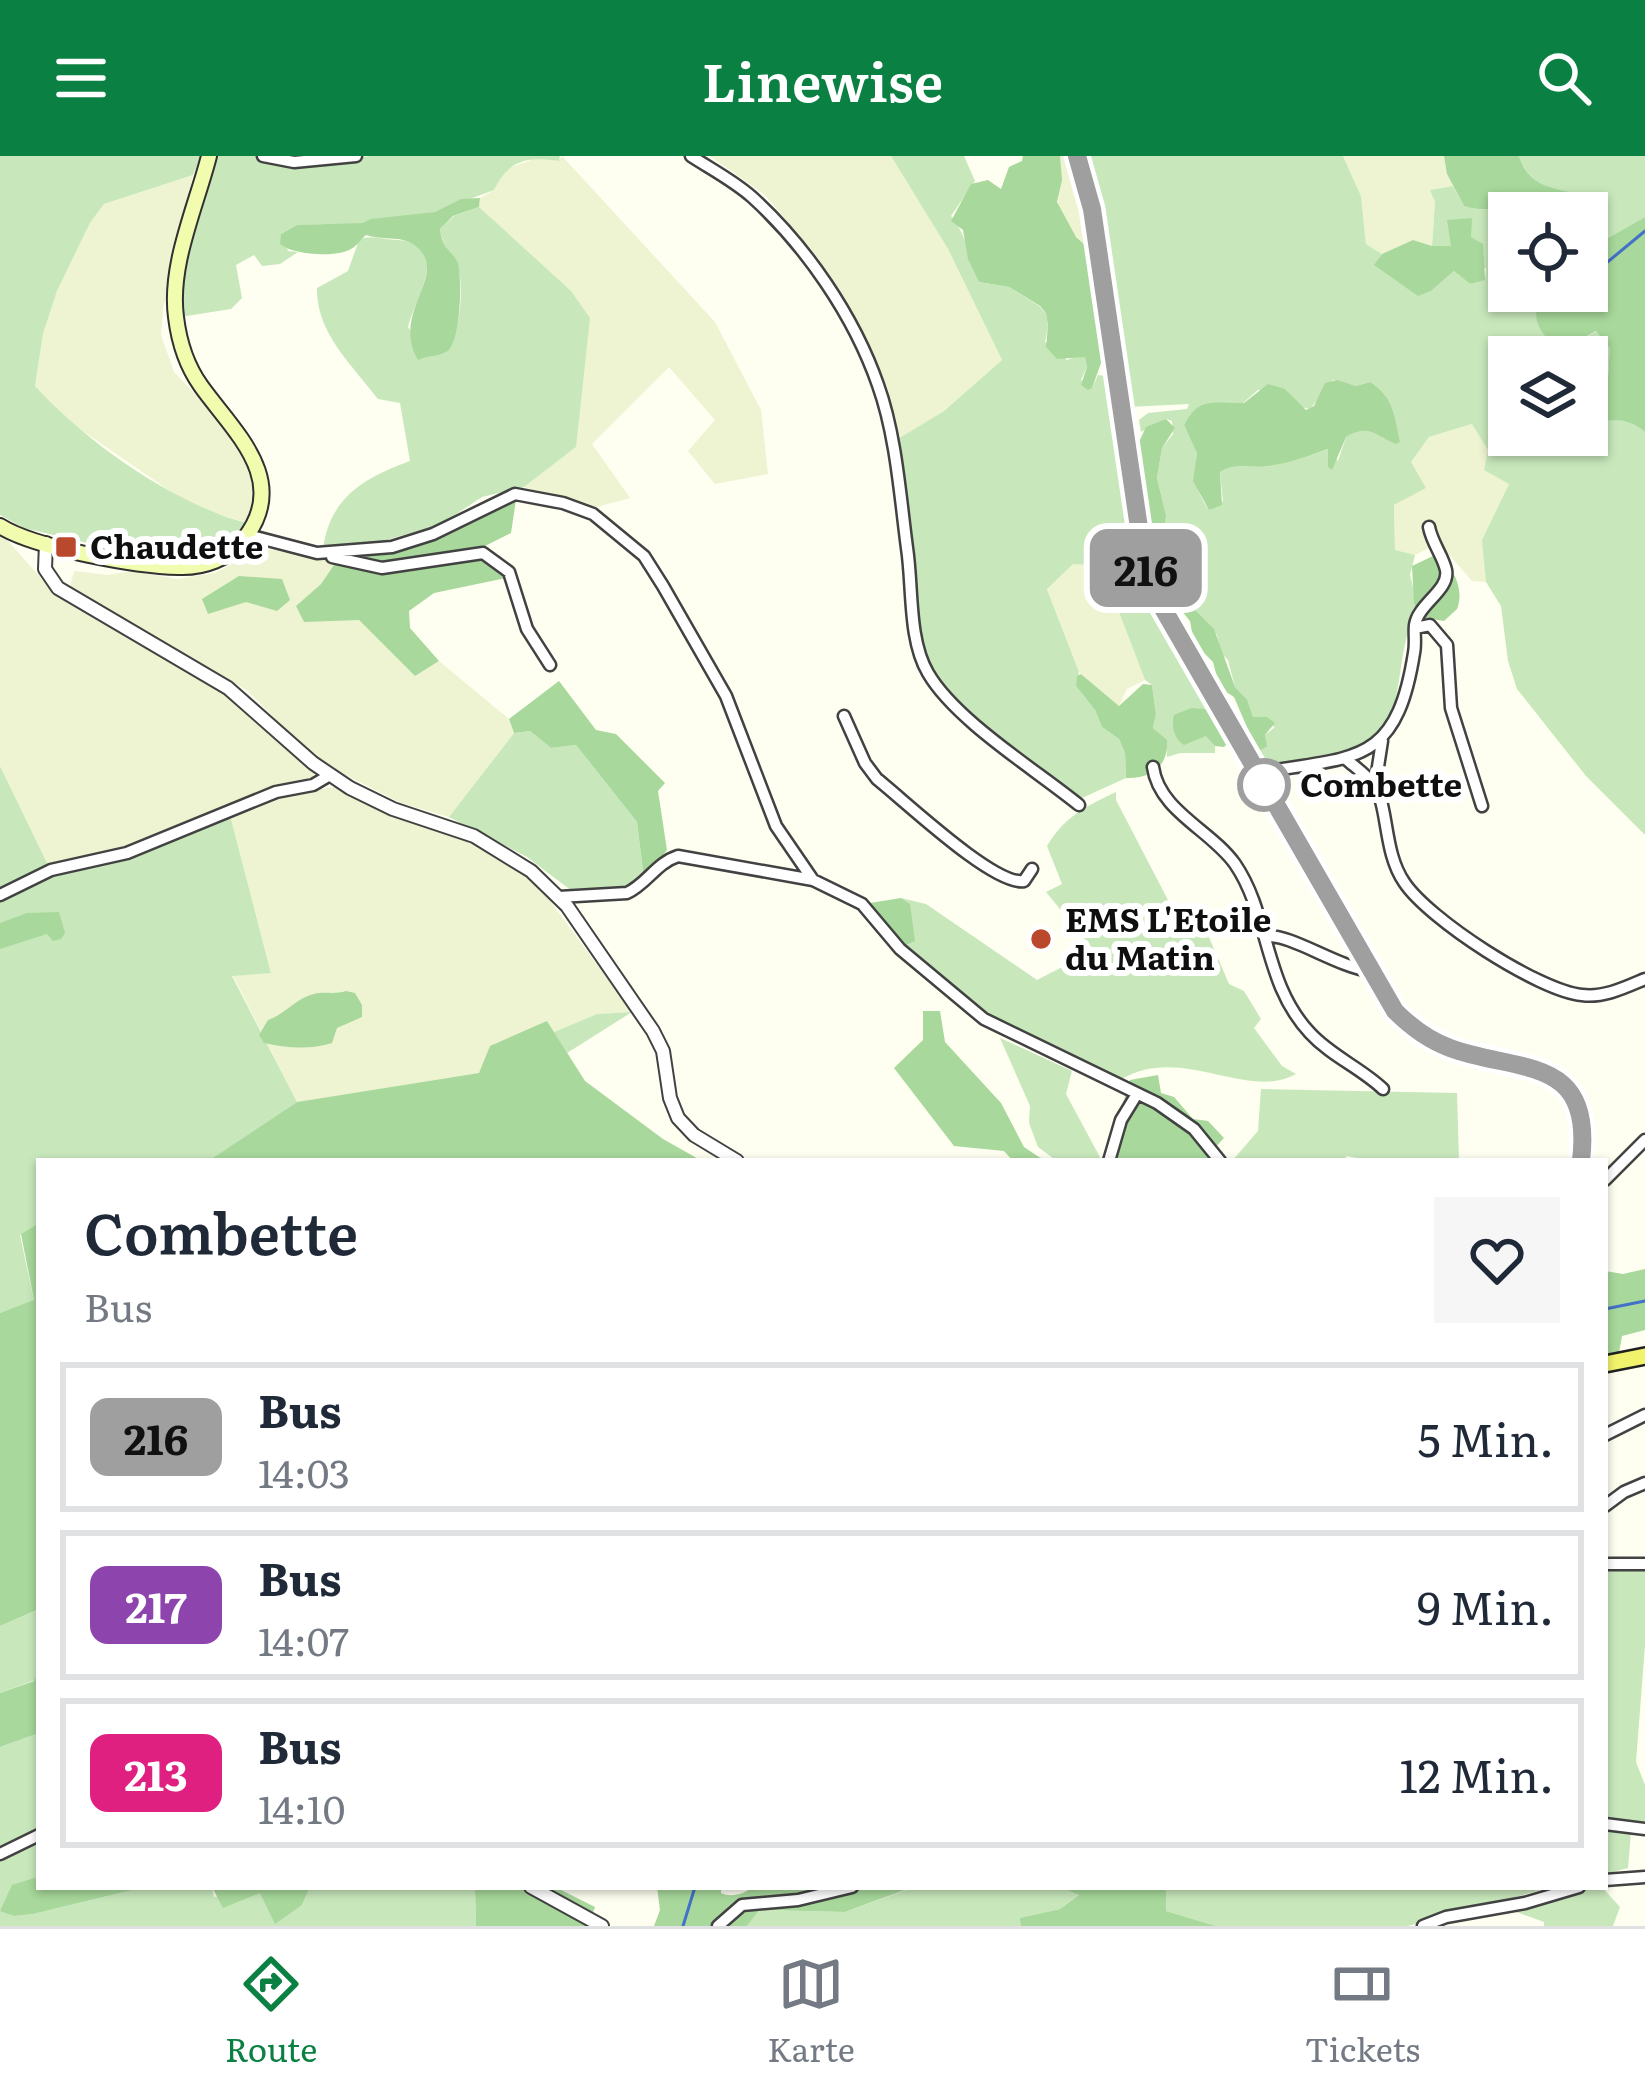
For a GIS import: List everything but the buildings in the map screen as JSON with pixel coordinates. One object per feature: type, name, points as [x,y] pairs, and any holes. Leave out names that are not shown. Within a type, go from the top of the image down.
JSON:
[{"type":"main road","points":[[0,526],[46,543],[148,564],[189,567],[224,557],[248,535],[260,502],[257,466],[241,434],[188,364],[174,299],[209,156]]},
{"type":"main road","points":[[1078,156],[1092,209],[1146,568],[1161,605],[1395,1011],[1431,1040],[1540,1068],[1559,1082],[1572,1097],[1581,1120],[1581,1158]]},
{"type":"main road","points":[[1608,1363],[1645,1356]]},
{"type":"street","points":[[263,156],[294,162],[356,156]]},
{"type":"street","points":[[691,156],[748,193],[802,253],[839,308],[878,383],[905,534],[917,639],[929,676],[957,706],[1079,806]]},
{"type":"street","points":[[317,554],[392,547],[433,534],[514,494],[592,514],[644,556],[663,586],[726,696],[776,826],[813,880]]},
{"type":"street","points":[[1429,527],[1447,571],[1445,583],[1425,603],[1415,628],[1403,701],[1382,741],[1375,786],[1391,859],[1426,909],[1546,984],[1577,995],[1608,993],[1645,979]]},
{"type":"street","points":[[248,535],[382,568],[483,553],[508,572],[526,628],[550,665]]},
{"type":"street","points":[[46,543],[44,569],[58,588],[218,681],[330,775],[393,809],[486,842],[559,896],[657,1038],[678,1118],[694,1135],[732,1158]]},
{"type":"street","points":[[1415,628],[1430,626],[1447,645],[1451,708],[1482,806]]},
{"type":"street","points":[[844,716],[865,764],[878,779],[962,849],[1014,883],[1024,881],[1032,869]]},
{"type":"street","points":[[1257,772],[1347,760],[1382,741]]},
{"type":"street","points":[[1347,760],[1375,786]]},
{"type":"street","points":[[1153,767],[1156,784],[1166,799],[1232,860],[1244,880],[1287,1003],[1310,1033],[1383,1089]]},
{"type":"street","points":[[0,895],[51,870],[127,853],[330,775]]},
{"type":"street","points":[[559,896],[627,893],[663,861],[678,856],[813,880],[862,904],[914,962],[983,1019],[1137,1094],[1194,1129],[1218,1158]]},
{"type":"street","points":[[1265,936],[1280,935],[1348,968],[1370,971]]},
{"type":"street","points":[[1110,1158],[1121,1120],[1137,1094]]},
{"type":"street","points":[[1608,1177],[1645,1140]]},
{"type":"street","points":[[1608,1434],[1645,1415]]},
{"type":"street","points":[[1608,1504],[1645,1483]]},
{"type":"street","points":[[1608,1564],[1645,1564]]},
{"type":"street","points":[[1608,1824],[1645,1829]]},
{"type":"street","points":[[0,1854],[36,1836]]},
{"type":"street","points":[[1608,1880],[1645,1877]]},
{"type":"street","points":[[536,1890],[602,1926]]},
{"type":"street","points":[[718,1926],[742,1905],[840,1890]]},
{"type":"street","points":[[1423,1926],[1569,1890]]},
{"type":"green space","points":[[0,156],[201,156],[193,175],[104,204],[90,223],[57,291],[43,334],[35,386],[80,429],[134,469],[192,502],[250,524],[217,552],[176,564],[24,528],[0,515]]},
{"type":"green space","points":[[215,156],[257,156],[287,166],[370,156],[560,156],[559,161],[520,162],[494,190],[435,212],[354,224],[297,225],[281,234],[288,251],[298,252],[280,264],[262,266],[254,255],[236,265],[242,298],[231,309],[180,317],[180,284]]},
{"type":"green space","points":[[562,156],[715,322],[761,410],[768,474],[715,484],[688,451],[715,420],[669,367],[592,444],[630,498],[593,508],[524,487],[576,447],[491,220],[479,207],[480,198],[494,190],[504,170],[539,157],[558,161]]},
{"type":"green space","points":[[710,156],[891,156],[948,249],[1002,360],[944,411],[896,440],[887,386],[819,259],[765,195]]},
{"type":"green space","points":[[891,156],[964,156],[975,181],[951,216],[979,282],[1009,287],[1039,306],[1046,313],[1045,342],[1067,360],[1085,357],[1087,367],[1081,380],[1092,388],[1098,375],[1106,376],[1132,544],[1143,583],[1214,713],[1196,708],[1188,743],[1206,735],[1215,753],[1167,757],[1166,740],[1153,728],[1152,685],[1145,680],[1101,565],[1073,564],[1047,589],[1079,672],[1076,686],[1102,727],[1119,739],[1126,778],[1082,798],[1074,796],[987,729],[932,669],[922,647],[896,440],[944,411],[1002,360],[948,249]]},
{"type":"green space","points":[[1023,156],[1060,156],[1057,202],[1076,237],[1094,253],[1105,352],[1088,390],[1081,385],[1085,357],[1057,359],[1046,347],[1048,326],[1040,306],[1009,287],[979,282],[968,259],[963,230],[951,221],[971,184],[988,180],[1001,189],[1009,167]]},
{"type":"green space","points":[[1060,156],[1069,156],[1075,170],[1090,251],[1058,207]]},
{"type":"green space","points":[[1086,156],[1343,156],[1361,196],[1366,244],[1382,254],[1375,265],[1431,291],[1454,271],[1470,284],[1485,279],[1486,269],[1451,246],[1432,246],[1435,202],[1430,190],[1453,186],[1464,206],[1488,209],[1488,312],[1536,312],[1561,336],[1488,336],[1488,450],[1472,424],[1429,437],[1411,462],[1426,488],[1394,505],[1395,550],[1415,555],[1410,575],[1418,607],[1408,632],[1394,704],[1386,724],[1371,741],[1348,753],[1312,760],[1269,763],[1256,759],[1256,748],[1266,746],[1265,735],[1275,727],[1253,717],[1247,699],[1235,687],[1217,635],[1192,607],[1185,578],[1164,539],[1166,515],[1157,478],[1162,448],[1173,434],[1172,421],[1166,419],[1141,432],[1139,420],[1148,413],[1187,409],[1189,404],[1127,407]],"holes":[[[1333,380],[1356,386],[1370,382],[1392,408],[1396,429],[1384,439],[1361,430],[1346,437],[1338,461],[1329,449],[1270,466],[1226,469],[1220,472],[1223,501],[1209,510],[1196,482],[1197,452],[1184,425],[1195,410],[1209,404],[1243,403],[1258,390],[1285,389],[1301,407],[1310,409]]]},
{"type":"green space","points":[[1343,156],[1444,156],[1453,186],[1431,190],[1435,202],[1432,246],[1413,240],[1382,254],[1366,244],[1361,196]]},
{"type":"green space","points":[[1444,156],[1519,156],[1534,179],[1570,192],[1488,192],[1488,209],[1480,209],[1464,206],[1447,174]]},
{"type":"green space","points":[[1519,156],[1645,156],[1645,217],[1608,238],[1608,192],[1560,192],[1539,183]]},
{"type":"green space","points":[[193,175],[161,335],[174,372],[225,425],[252,467],[256,494],[250,524],[189,504],[64,418],[35,386],[43,334],[57,291],[104,204]]},
{"type":"green space","points":[[480,198],[479,207],[453,216],[440,229],[459,268],[455,337],[446,352],[418,360],[411,325],[427,267],[424,255],[413,244],[366,235],[351,249],[325,254],[294,251],[280,244],[281,234],[297,225],[362,223],[435,212],[461,199]]},
{"type":"green space","points":[[479,207],[571,291],[590,318],[576,447],[524,487],[482,497],[441,524],[356,549],[323,549],[341,503],[364,483],[410,461],[400,403],[378,399],[337,348],[322,320],[317,288],[348,271],[359,240],[373,237],[414,243],[424,250],[427,261],[408,327],[427,355],[446,352],[458,322],[461,284],[440,229],[454,216]]},
{"type":"green space","points":[[1645,217],[1645,432],[1631,423],[1608,421],[1608,336],[1596,331],[1587,336],[1546,336],[1538,325],[1537,312],[1608,312],[1608,238]]},
{"type":"green space","points":[[1472,218],[1471,237],[1483,244],[1485,280],[1470,284],[1454,271],[1418,296],[1374,265],[1382,254],[1413,240],[1451,246],[1447,220]]},
{"type":"green space","points":[[1337,380],[1356,386],[1370,382],[1378,388],[1392,408],[1400,442],[1367,431],[1354,433],[1346,437],[1332,470],[1328,449],[1277,465],[1226,469],[1220,472],[1222,505],[1209,510],[1193,481],[1197,453],[1184,425],[1190,415],[1209,403],[1244,403],[1268,384],[1285,389],[1306,410],[1314,406],[1325,383]]},
{"type":"green space","points":[[1166,419],[1175,428],[1162,448],[1157,478],[1166,515],[1164,539],[1185,578],[1192,607],[1214,629],[1235,687],[1247,699],[1253,717],[1267,717],[1275,723],[1261,750],[1234,697],[1220,688],[1213,662],[1194,643],[1190,621],[1177,605],[1156,547],[1139,442],[1146,427]]},
{"type":"green space","points":[[1608,420],[1624,421],[1645,432],[1645,835],[1586,776],[1517,689],[1501,606],[1486,582],[1482,540],[1509,484],[1484,470],[1488,450],[1488,456],[1608,456]]},
{"type":"green space","points":[[1473,424],[1488,456],[1509,484],[1483,540],[1486,582],[1472,581],[1439,543],[1415,555],[1395,551],[1394,505],[1425,488],[1411,462],[1429,437]]},
{"type":"green space","points":[[516,500],[511,533],[485,546],[382,565],[344,555],[391,550]]},
{"type":"green space","points":[[0,532],[55,594],[216,685],[315,771],[312,781],[127,851],[49,867],[0,766]]},
{"type":"green space","points":[[262,548],[336,562],[321,584],[296,606],[359,620],[415,676],[439,661],[509,719],[514,733],[449,817],[401,803],[334,769],[248,691],[70,587],[74,571],[108,575],[132,571],[177,579],[215,573]]},
{"type":"green space","points":[[1433,556],[1446,564],[1458,585],[1457,609],[1444,621],[1421,617],[1414,603],[1412,566]]},
{"type":"green space","points":[[482,557],[505,572],[506,578],[434,593],[409,611],[410,628],[439,661],[415,676],[359,620],[304,622],[296,606],[321,584],[336,562],[380,571]]},
{"type":"green space","points":[[1073,564],[1101,564],[1145,680],[1127,689],[1119,706],[1079,672],[1047,588]]},
{"type":"green space","points":[[239,576],[282,579],[290,600],[277,611],[246,602],[208,614],[202,599]]},
{"type":"green space","points":[[1081,674],[1119,706],[1143,684],[1152,685],[1153,728],[1167,740],[1165,757],[1157,769],[1126,778],[1119,739],[1102,727],[1076,686]]},
{"type":"green space","points":[[559,681],[596,730],[616,734],[665,783],[658,791],[667,850],[644,879],[637,822],[576,745],[551,748],[530,731],[514,733],[509,719]]},
{"type":"green space","points":[[1191,708],[1206,709],[1225,722],[1228,743],[1224,747],[1215,746],[1206,736],[1184,745],[1178,739],[1174,715]]},
{"type":"green space","points":[[530,731],[551,748],[576,745],[637,822],[644,879],[610,893],[572,891],[527,857],[449,817],[514,733]]},
{"type":"green space","points":[[0,766],[49,867],[0,890]]},
{"type":"green space","points":[[335,787],[497,854],[536,882],[632,1012],[597,1014],[554,1032],[548,1022],[480,1073],[297,1102],[232,974],[271,972],[231,819],[280,795]]},
{"type":"green space","points":[[1116,792],[1169,902],[1208,935],[1229,984],[1244,991],[1261,1019],[1254,1028],[1282,1066],[1296,1074],[1256,1081],[1165,1067],[1119,1081],[991,1017],[903,946],[910,905],[901,898],[926,904],[1037,980],[1098,955],[1046,892],[1062,884],[1047,846],[1077,813]]},
{"type":"green space","points":[[231,819],[271,973],[232,976],[297,1102],[213,1158],[36,1158],[36,1225],[20,1235],[34,1301],[0,1313],[0,896],[52,873]]},
{"type":"green space","points":[[901,898],[910,904],[915,941],[903,946],[870,903]]},
{"type":"green space","points":[[59,912],[65,933],[61,939],[53,941],[47,934],[0,949],[0,923],[27,913]]},
{"type":"green space","points":[[355,993],[362,1017],[337,1028],[332,1043],[281,1046],[264,1043],[259,1035],[268,1020],[301,999]]},
{"type":"green space","points":[[923,1011],[940,1011],[945,1042],[1001,1103],[1024,1147],[1040,1158],[1010,1158],[1004,1151],[954,1146],[894,1068],[923,1040]]},
{"type":"green space","points":[[632,1012],[567,1053],[554,1032],[597,1014]]},
{"type":"green space","points":[[547,1021],[585,1081],[697,1158],[213,1158],[297,1102],[479,1073],[490,1046]]},
{"type":"green space","points":[[1000,1038],[1072,1071],[1066,1094],[1100,1158],[1053,1158],[1038,1147],[1029,1123],[1030,1106]]},
{"type":"green space","points":[[1158,1075],[1161,1093],[1174,1097],[1193,1119],[1208,1121],[1224,1138],[1211,1152],[1214,1158],[1115,1158],[1130,1080]]},
{"type":"green space","points":[[1261,1089],[1457,1093],[1459,1158],[1235,1158],[1258,1131]]},
{"type":"green space","points":[[36,1225],[36,1610],[0,1626],[0,1313],[34,1300],[21,1234]]},
{"type":"green space","points":[[1645,1269],[1645,1330],[1622,1336],[1618,1358],[1608,1362],[1608,1272]]},
{"type":"green space","points":[[1608,1568],[1645,1571],[1636,1762],[1645,1785],[1645,1832],[1631,1832],[1628,1868],[1608,1873]]},
{"type":"green space","points":[[36,1610],[35,1680],[0,1693],[0,1626]]},
{"type":"green space","points":[[36,1676],[36,1734],[0,1747],[0,1693]]},
{"type":"green space","points":[[36,1734],[36,1878],[1,1910],[14,1916],[133,1890],[213,1890],[214,1897],[260,1892],[302,1905],[309,1890],[475,1890],[476,1926],[0,1926],[0,1747]]},
{"type":"green space","points":[[34,1878],[36,1890],[133,1890],[14,1916],[0,1911],[12,1885]]},
{"type":"green space","points":[[214,1890],[309,1890],[302,1905],[275,1924],[260,1893],[223,1908]]},
{"type":"green space","points":[[475,1890],[561,1890],[595,1907],[588,1926],[476,1926]]},
{"type":"green space","points":[[657,1890],[721,1890],[729,1895],[747,1890],[905,1890],[845,1912],[759,1910],[747,1926],[654,1926],[660,1910]]},
{"type":"green space","points":[[907,1890],[1069,1890],[1080,1894],[1060,1909],[1021,1918],[1021,1926],[747,1926],[758,1910],[845,1912]]},
{"type":"green space","points":[[1068,1890],[1166,1890],[1166,1911],[1216,1926],[1021,1926],[1020,1918],[1060,1909],[1079,1895]]},
{"type":"green space","points":[[1166,1890],[1541,1890],[1408,1926],[1216,1926],[1166,1911]]},
{"type":"green space","points":[[1585,1890],[1605,1890],[1620,1907],[1613,1926],[1544,1926],[1516,1912]]},
{"type":"waterway","points":[[1608,262],[1645,231]]},
{"type":"waterway","points":[[1608,1308],[1645,1301]]},
{"type":"waterway","points":[[683,1926],[694,1890]]},
{"type":"bus line","name":"216","points":[[1077,156],[1092,209],[1143,555],[1161,605],[1395,1011],[1431,1040],[1540,1068],[1559,1082],[1572,1097],[1581,1120],[1581,1158]]},
{"type":"place","name":"Chaudette","points":[[66,547]]},
{"type":"place","name":"Combette","points":[[1264,785]]},
{"type":"place","name":"EMS L'Etoile du Matin","points":[[1041,939]]}]
